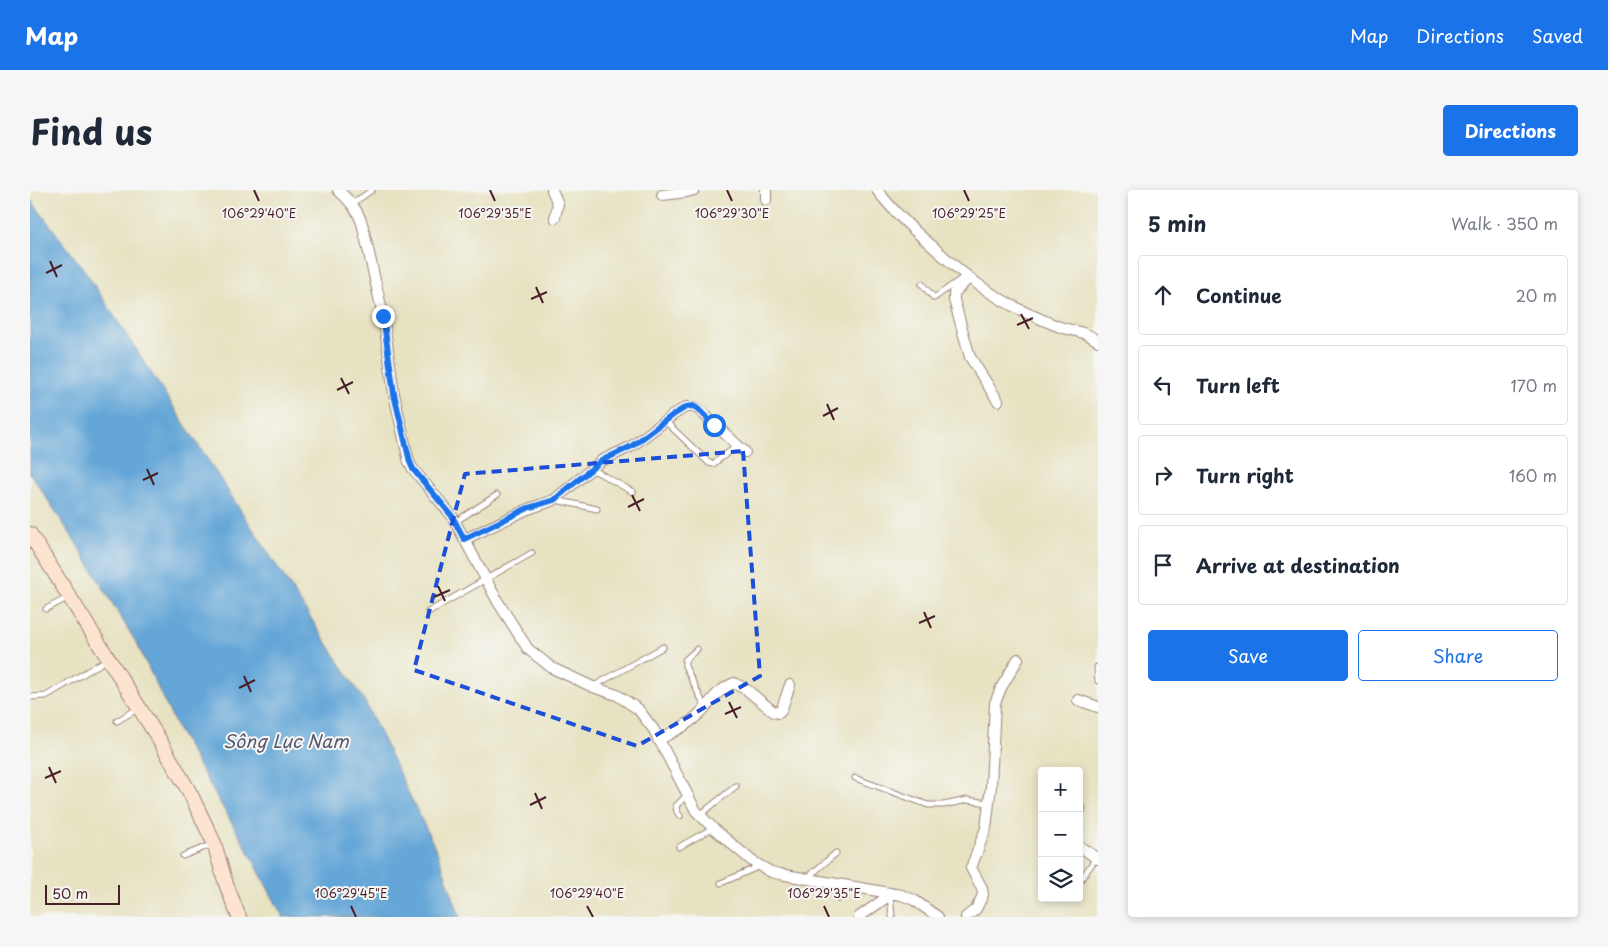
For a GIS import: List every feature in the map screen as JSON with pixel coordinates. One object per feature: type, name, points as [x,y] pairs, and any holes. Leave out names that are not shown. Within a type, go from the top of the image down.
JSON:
[{"type":"street","points":[[338,190],[352,204],[364,227],[383,316],[394,394],[410,462],[413,469],[455,522],[498,602],[528,649],[552,668],[593,687],[617,694],[638,709],[654,730],[687,795],[700,815],[752,861],[771,872],[835,883],[914,900],[938,917]]},
{"type":"street","points":[[552,190],[558,204],[555,218]]},
{"type":"street","points":[[662,195],[694,190]]},
{"type":"street","points":[[878,190],[891,208],[910,227],[966,277],[1008,304],[1064,328],[1087,333],[1098,341]]},
{"type":"street","points":[[966,277],[954,293],[954,300],[970,357],[998,401]]},
{"type":"street","points":[[464,539],[528,508],[554,500],[601,461],[632,446],[686,407],[693,406],[698,409],[741,449]]},
{"type":"street","points":[[30,534],[190,793],[214,843],[226,884],[239,917]]},
{"type":"street","points":[[966,917],[976,909],[984,895],[972,868],[986,828],[995,703],[1001,688],[1018,659]]},
{"type":"street","points":[[658,740],[686,725],[705,707],[712,696],[724,687],[734,683],[747,690],[774,712],[779,713],[790,684]]},
{"type":"street","points":[[1078,700],[1098,707]]},
{"type":"street","points":[[1083,849],[1097,858]]},
{"type":"street","points":[[859,917],[890,894]]},
{"type":"lane","points":[[352,204],[372,190]]},
{"type":"lane","points":[[922,284],[934,298],[966,277]]},
{"type":"lane","points":[[665,421],[709,463],[713,464],[741,449]]},
{"type":"lane","points":[[591,470],[599,472],[633,492]]},
{"type":"lane","points":[[455,522],[497,495]]},
{"type":"lane","points":[[554,500],[597,509]]},
{"type":"lane","points":[[428,612],[532,553]]},
{"type":"lane","points":[[46,608],[69,596]]},
{"type":"lane","points":[[593,687],[663,647]]},
{"type":"lane","points":[[697,649],[685,660],[684,666],[705,707]]},
{"type":"lane","points":[[30,697],[46,696],[108,659]]},
{"type":"lane","points":[[1097,667],[1098,681]]},
{"type":"lane","points":[[117,721],[139,708]]},
{"type":"lane","points":[[855,778],[928,805],[944,805],[967,800],[989,803]]},
{"type":"lane","points":[[700,815],[736,786]]},
{"type":"lane","points":[[680,816],[676,806],[687,795]]},
{"type":"lane","points":[[679,847],[713,828]]},
{"type":"lane","points":[[183,856],[214,843]]},
{"type":"lane","points":[[806,879],[836,853]]},
{"type":"lane","points":[[1083,877],[1097,858]]},
{"type":"lane","points":[[721,883],[761,866]]},
{"type":"lane","points":[[835,883],[838,900]]},
{"type":"lane","points":[[890,894],[892,917]]},
{"type":"highlighted area","points":[[743,451],[760,676],[637,746],[414,670],[465,474]]},
{"type":"water","name":"Sông Lục Nam","points":[[30,199],[85,271],[364,700],[438,854],[460,917],[283,917],[251,856],[178,730],[137,644],[75,541],[30,473]]},
{"type":"route","points":[[383,316],[394,381],[394,394],[410,462],[413,469],[452,516],[464,539],[528,508],[554,500],[601,461],[632,446],[686,407],[693,406],[698,409],[714,425]]}]
